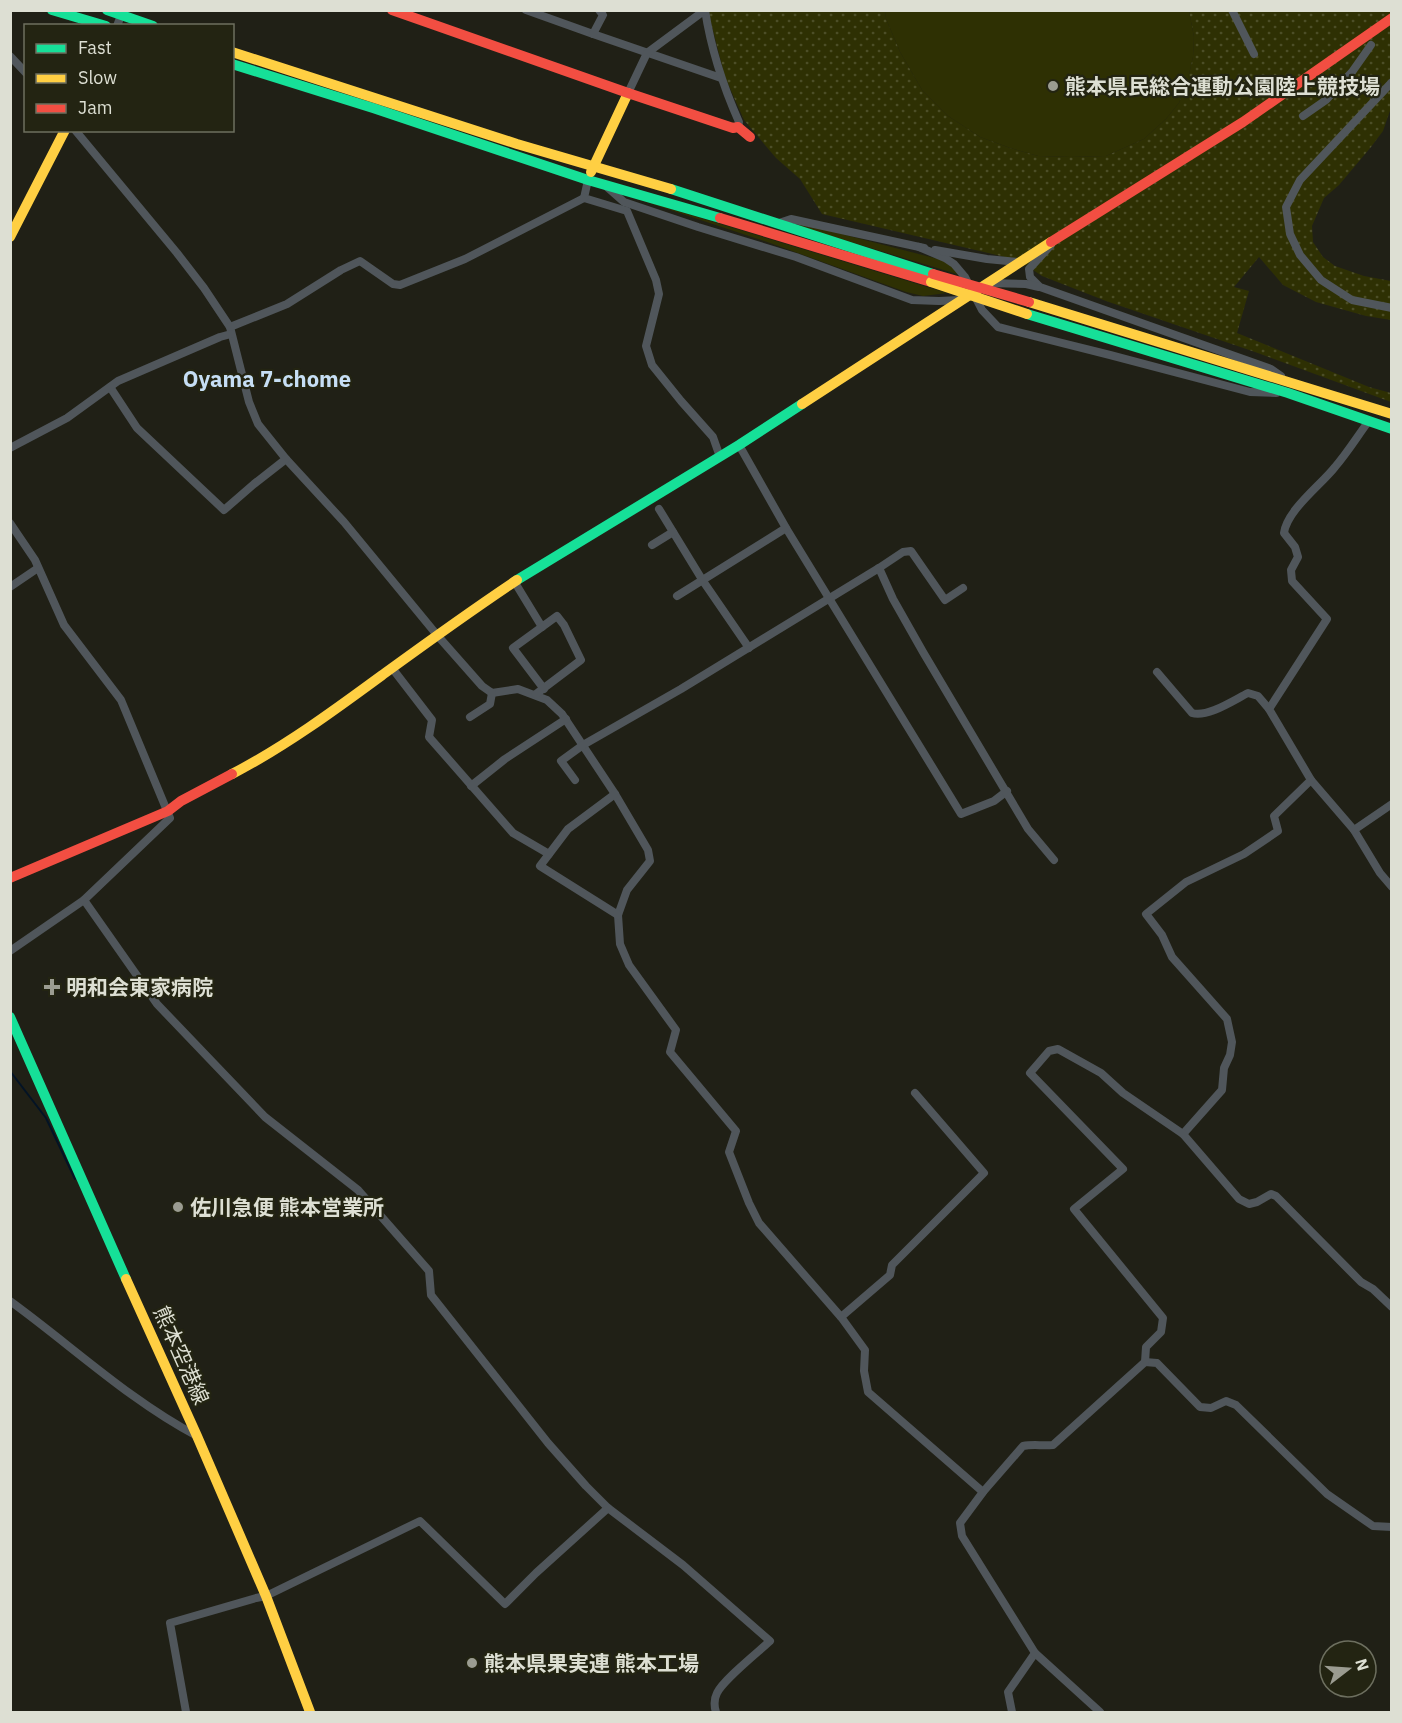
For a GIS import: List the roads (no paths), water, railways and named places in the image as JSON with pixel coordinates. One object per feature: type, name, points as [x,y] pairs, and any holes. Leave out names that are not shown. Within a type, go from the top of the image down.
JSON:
[{"type":"street","points":[[52,10],[99,24]]},
{"type":"street","points":[[107,10],[121,17],[146,24]]},
{"type":"street","points":[[392,10],[628,93],[734,128],[738,127],[750,137]]},
{"type":"street","points":[[526,10],[721,78]]},
{"type":"street","points":[[593,34],[601,13],[612,10]]},
{"type":"street","points":[[584,198],[593,167],[647,53],[705,10],[721,78],[739,122],[738,127]]},
{"type":"street","points":[[1232,10],[1254,54]]},
{"type":"street","points":[[10,878],[168,811],[181,801],[256,762],[333,711],[529,571],[739,445],[986,283],[1243,122],[1392,18]]},
{"type":"street","points":[[1303,116],[1326,100],[1352,72],[1371,45]]},
{"type":"street","points":[[234,53],[517,144],[646,181],[779,223],[932,278]]},
{"type":"street","points":[[10,56],[24,71]]},
{"type":"street","points":[[234,65],[373,108],[588,180],[932,278],[1289,387],[1392,414]]},
{"type":"street","points":[[1392,82],[1300,180],[1286,207],[1293,241],[1300,255],[1321,280],[1352,300],[1392,308]]},
{"type":"street","points":[[10,237],[64,132]]},
{"type":"street","points":[[77,132],[204,288],[230,331],[249,402],[258,424],[286,459],[344,522],[482,686],[492,693],[518,689],[547,700],[566,719],[584,745],[648,850],[650,861],[627,890],[618,915],[620,944],[629,965],[676,1030],[670,1052],[736,1131],[729,1152],[759,1223],[841,1317],[864,1350],[864,1371],[868,1392],[983,1492]]},
{"type":"street","points":[[604,184],[624,202],[796,257],[912,300],[939,301],[967,296]]},
{"type":"street","points":[[10,448],[67,418],[118,381],[220,337],[287,304],[341,270],[360,261],[393,284],[400,285],[465,259],[584,198],[627,211],[656,279],[659,294],[646,346],[652,365],[713,437],[720,457]]},
{"type":"street","points":[[779,223],[791,219],[919,248],[1019,262]]},
{"type":"street","points":[[1040,287],[1030,277],[1029,269],[1058,238]]},
{"type":"street","points":[[919,248],[954,264],[965,277],[967,296],[998,327],[1250,392],[1289,387]]},
{"type":"street","points":[[986,283],[1026,284],[1040,287],[1271,369],[1289,387],[1368,422],[1392,429]]},
{"type":"street","points":[[110,387],[137,428],[224,510],[286,459]]},
{"type":"street","points":[[1269,709],[1327,619],[1292,581],[1291,570],[1298,557],[1295,547],[1284,532],[1285,526],[1295,511],[1334,469],[1368,422]]},
{"type":"street","points":[[739,445],[786,528],[961,814],[994,801],[1007,791]]},
{"type":"street","points":[[659,509],[703,581],[749,648]]},
{"type":"street","points":[[10,951],[84,900],[170,818],[121,700],[64,625],[38,568],[12,527]]},
{"type":"street","points":[[677,596],[786,528]]},
{"type":"street","points":[[652,545],[673,532]]},
{"type":"street","points":[[575,780],[561,761],[584,745],[681,690],[903,552],[911,552],[945,600],[963,588]]},
{"type":"street","points":[[10,587],[38,568]]},
{"type":"street","points":[[879,568],[893,599],[923,652],[1028,829],[1054,860]]},
{"type":"street","points":[[514,581],[542,627]]},
{"type":"street","points":[[536,694],[581,660],[564,624],[557,616],[513,648],[543,688]]},
{"type":"street","points":[[392,668],[432,720],[429,737],[513,833],[549,854]]},
{"type":"street","points":[[1157,672],[1192,713],[1197,715],[1215,710],[1248,693],[1258,696],[1269,709],[1311,780],[1354,830],[1380,873],[1392,886]]},
{"type":"street","points":[[471,717],[490,704],[492,693]]},
{"type":"street","points":[[471,786],[505,759],[566,719]]},
{"type":"street","points":[[1184,1134],[1222,1090],[1224,1068],[1232,1042],[1227,1019],[1172,957],[1162,935],[1146,914],[1186,882],[1244,855],[1278,831],[1274,816],[1311,780]]},
{"type":"street","points":[[615,795],[568,829],[540,866],[618,915]]},
{"type":"street","points":[[1354,830],[1392,804]]},
{"type":"street","points":[[84,900],[157,1004],[265,1117],[358,1190],[429,1271],[431,1295],[548,1443],[586,1486],[608,1508],[683,1566],[770,1641],[723,1684],[716,1695],[716,1713]]},
{"type":"street","name":"熊本空港線","points":[[10,1017],[266,1596],[310,1713]]},
{"type":"street","points":[[1100,1713],[1035,1653],[962,1536],[960,1523],[983,1492],[1023,1446],[1031,1444],[1053,1446],[1145,1362],[1146,1347],[1161,1332],[1163,1318],[1074,1209],[1123,1169],[1030,1073],[1049,1051],[1058,1049],[1101,1072],[1124,1093],[1184,1134],[1239,1199],[1249,1204],[1271,1194],[1276,1196],[1361,1282],[1392,1307]]},
{"type":"street","points":[[841,1317],[890,1275],[892,1265],[984,1173],[915,1093]]},
{"type":"street","points":[[10,1300],[172,1423],[197,1436]]},
{"type":"street","points":[[1145,1362],[1157,1364],[1200,1407],[1211,1408],[1226,1401],[1236,1405],[1327,1494],[1373,1526],[1392,1527]]},
{"type":"street","points":[[186,1713],[170,1623],[266,1596],[420,1521],[505,1604],[608,1508]]},
{"type":"street","points":[[1012,1713],[1008,1692],[1035,1653]]},
{"type":"waterway","points":[[10,1071],[46,1118],[75,1179]]},
{"type":"place","name":"熊本県民総合運動公園陸上競技場","points":[[1053,86]]},
{"type":"place","name":"明和会東家病院","points":[[52,987]]},
{"type":"place","name":"佐川急便 熊本営業所","points":[[178,1207]]},
{"type":"place","name":"熊本県果実連 熊本工場","points":[[472,1663]]},
{"type":"district","name":"Oyama 7-chome","points":[[267,378]]}]
